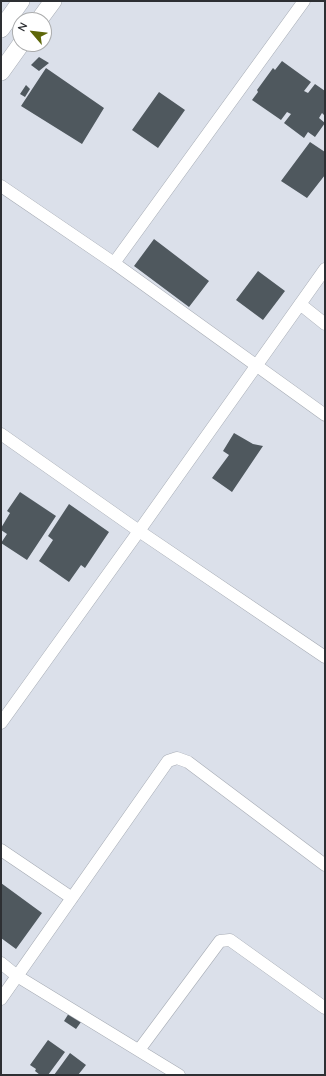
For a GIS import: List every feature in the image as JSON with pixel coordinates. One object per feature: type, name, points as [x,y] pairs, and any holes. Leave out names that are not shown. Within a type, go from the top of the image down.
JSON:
[{"type":"main road","points":[[1,29],[21,1]]},
{"type":"main road","points":[[45,12],[53,1]]},
{"type":"main road","points":[[1,72],[15,52]]},
{"type":"street","points":[[114,263],[304,1]]},
{"type":"street","points":[[1,186],[114,263],[325,415]]},
{"type":"street","points":[[1,723],[325,269]]},
{"type":"street","points":[[300,304],[325,324]]},
{"type":"street","points":[[1,434],[139,531],[325,658]]},
{"type":"street","points":[[1,999],[168,762],[177,758],[188,762],[323,859]]},
{"type":"street","points":[[1,850],[72,898]]},
{"type":"street","points":[[139,1050],[220,941],[230,940],[325,1008]]},
{"type":"street","points":[[1,963],[18,976],[179,1075]]},
{"type":"building","points":[[39,57],[49,63],[39,71],[31,65]]},
{"type":"building","points":[[282,61],[311,82],[304,91],[308,93],[315,84],[325,91],[325,116],[322,113],[319,118],[325,123],[315,137],[308,132],[304,138],[284,123],[291,114],[287,112],[281,120],[252,100],[258,92],[257,90],[273,68],[275,70]]},
{"type":"building","points":[[46,68],[104,108],[82,144],[21,106]]},
{"type":"building","points":[[26,85],[30,89],[25,97],[20,94]]},
{"type":"building","points":[[159,92],[185,110],[158,148],[132,130]]},
{"type":"building","points":[[310,142],[325,152],[325,175],[307,198],[281,181]]},
{"type":"building","points":[[154,239],[209,281],[189,307],[134,266]]},
{"type":"building","points":[[258,271],[285,291],[263,320],[236,300]]},
{"type":"building","points":[[234,433],[253,444],[263,446],[232,492],[212,478],[229,455],[223,451]]},
{"type":"building","points":[[20,492],[56,516],[27,560],[1,543],[7,534],[1,530],[1,528],[10,513],[7,511]]},
{"type":"building","points":[[69,504],[109,532],[85,568],[81,565],[69,582],[39,561],[53,540],[48,536]]},
{"type":"building","points":[[1,883],[42,913],[16,949],[1,938]]},
{"type":"building","points":[[69,1013],[81,1022],[76,1029],[64,1021]]},
{"type":"building","points":[[48,1040],[65,1052],[48,1075],[40,1075],[35,1071],[36,1069],[30,1065]]},
{"type":"building","points":[[70,1053],[86,1065],[78,1075],[54,1075]]}]
